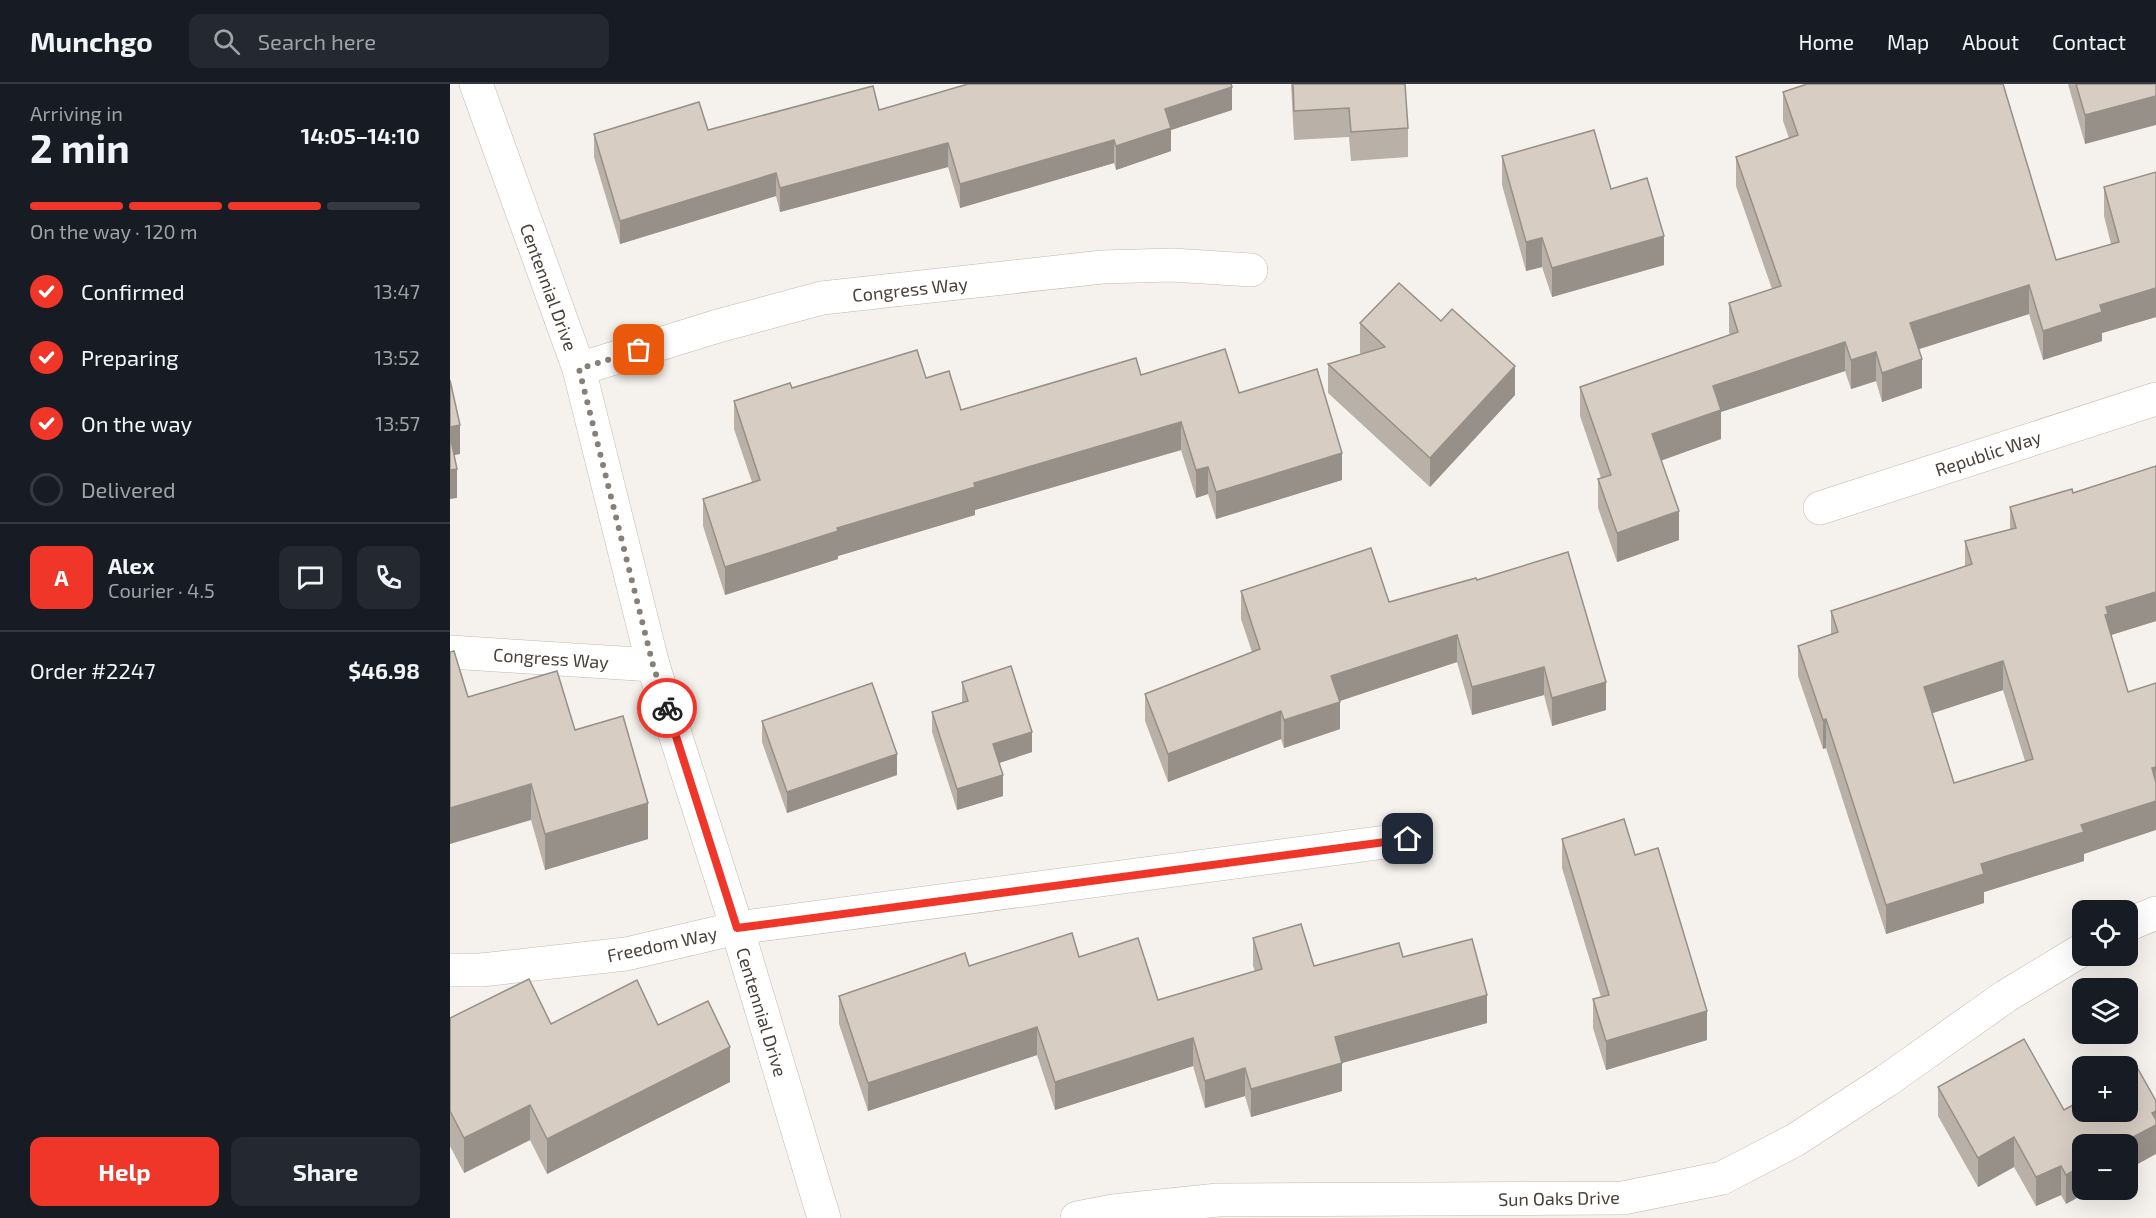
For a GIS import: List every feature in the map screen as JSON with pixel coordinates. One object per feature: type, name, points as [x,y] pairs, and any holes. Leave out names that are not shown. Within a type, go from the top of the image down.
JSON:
[{"type":"street","name":"Centennial Drive","points":[[476,84],[579,369],[653,665],[737,928],[824,1218]]},
{"type":"street","name":"Congress Way","points":[[579,369],[718,326],[822,298],[1102,267],[1172,266],[1251,270]]},
{"type":"street","name":"Republic Way","points":[[1820,508],[2156,399]]},
{"type":"street","name":"Congress Way","points":[[450,652],[653,665]]},
{"type":"street","name":"Freedom Way","points":[[450,970],[481,970],[626,954],[737,928],[1408,839]]},
{"type":"street","points":[[2138,920],[2156,913]]},
{"type":"street","name":"Sun Oaks Drive","points":[[1077,1218],[1113,1211],[1218,1200],[1623,1198],[1722,1178],[1795,1140],[1886,1081],[2006,996],[2072,956]]},
{"type":"building","points":[[968,84],[1231,84],[1232,87],[1165,109],[1171,128],[1116,146],[1114,140],[960,184],[948,143],[780,188],[776,173],[620,221],[594,134],[699,102],[708,130],[873,86],[879,110]]},
{"type":"building","points":[[1293,84],[1405,84],[1408,128],[1351,132],[1349,108],[1294,111]]},
{"type":"building","points":[[1807,84],[2003,84],[2056,260],[2119,242],[2104,187],[2156,172],[2156,288],[2100,305],[2102,312],[2043,331],[2029,285],[1910,323],[1922,359],[1882,373],[1876,352],[1851,360],[1845,342],[1713,386],[1721,410],[1652,434],[1679,511],[1617,533],[1598,479],[1611,475],[1580,387],[1738,332],[1729,303],[1781,286],[1736,157],[1798,135],[1783,92]]},
{"type":"building","points":[[2076,84],[2156,84],[2156,96],[2085,115]]},
{"type":"building","points":[[1594,130],[1611,189],[1647,178],[1664,236],[1552,268],[1542,238],[1526,242],[1502,156]]},
{"type":"building","points":[[1399,283],[1441,321],[1452,309],[1515,366],[1430,458],[1328,364],[1385,347],[1360,323]]},
{"type":"building","points":[[1225,349],[1239,393],[1317,369],[1342,453],[1216,492],[1208,467],[1196,470],[1181,422],[974,483],[975,487],[837,528],[838,531],[725,567],[703,499],[760,480],[734,401],[790,383],[792,388],[917,350],[926,378],[949,371],[961,410],[1136,358],[1141,375]]},
{"type":"building","points":[[450,380],[460,425],[450,427]]},
{"type":"building","points":[[450,435],[457,469],[450,470]]},
{"type":"building","points":[[2156,466],[2156,592],[2106,607],[2108,614],[2105,615],[2128,692],[2156,683],[2156,767],[2152,768],[2156,783],[2156,801],[2081,825],[2084,832],[1981,864],[1984,874],[1886,905],[1826,719],[1823,720],[1798,646],[1838,632],[1831,611],[1972,564],[1965,541],[2016,528],[2010,507],[2072,489],[2073,493]],"holes":[[[2003,661],[2033,759],[1954,783],[1924,687]]]},
{"type":"building","points":[[1371,548],[1389,602],[1476,578],[1477,580],[1568,552],[1606,682],[1552,698],[1544,667],[1472,687],[1457,635],[1331,676],[1340,702],[1284,720],[1281,711],[1168,754],[1145,694],[1260,649],[1241,591]]},
{"type":"building","points":[[454,651],[468,697],[557,671],[575,730],[623,716],[648,803],[545,834],[531,784],[450,808],[450,652]]},
{"type":"building","points":[[1011,666],[1032,732],[993,744],[1003,775],[957,789],[932,712],[968,701],[962,682]]},
{"type":"building","points":[[872,683],[897,754],[787,792],[762,721]]},
{"type":"building","points":[[1624,819],[1635,855],[1658,848],[1707,1011],[1606,1041],[1593,999],[1609,995],[1562,839]]},
{"type":"building","points":[[1301,924],[1314,966],[1399,943],[1403,957],[1472,939],[1487,995],[1335,1037],[1342,1063],[1251,1089],[1245,1068],[1205,1081],[1193,1038],[1055,1082],[1037,1027],[868,1083],[839,996],[965,953],[969,966],[1072,933],[1079,957],[1138,938],[1158,1000],[1262,969],[1253,938]]},
{"type":"building","points":[[529,979],[551,1024],[637,980],[658,1025],[708,1001],[730,1047],[547,1139],[530,1105],[464,1138],[450,1111],[450,1018]]},
{"type":"building","points":[[2024,1039],[2064,1110],[2072,1106],[2072,1122],[2138,1122],[2138,1069],[2156,1101],[2156,1111],[2152,1113],[2156,1125],[2138,1134],[2072,1134],[2072,1172],[2066,1175],[2061,1166],[2036,1177],[2014,1137],[1978,1158],[1938,1087]]},
{"type":"way so far","points":[[639,350],[579,369],[653,665],[667,708]]},
{"type":"route","points":[[667,708],[737,928],[1408,839]]}]
